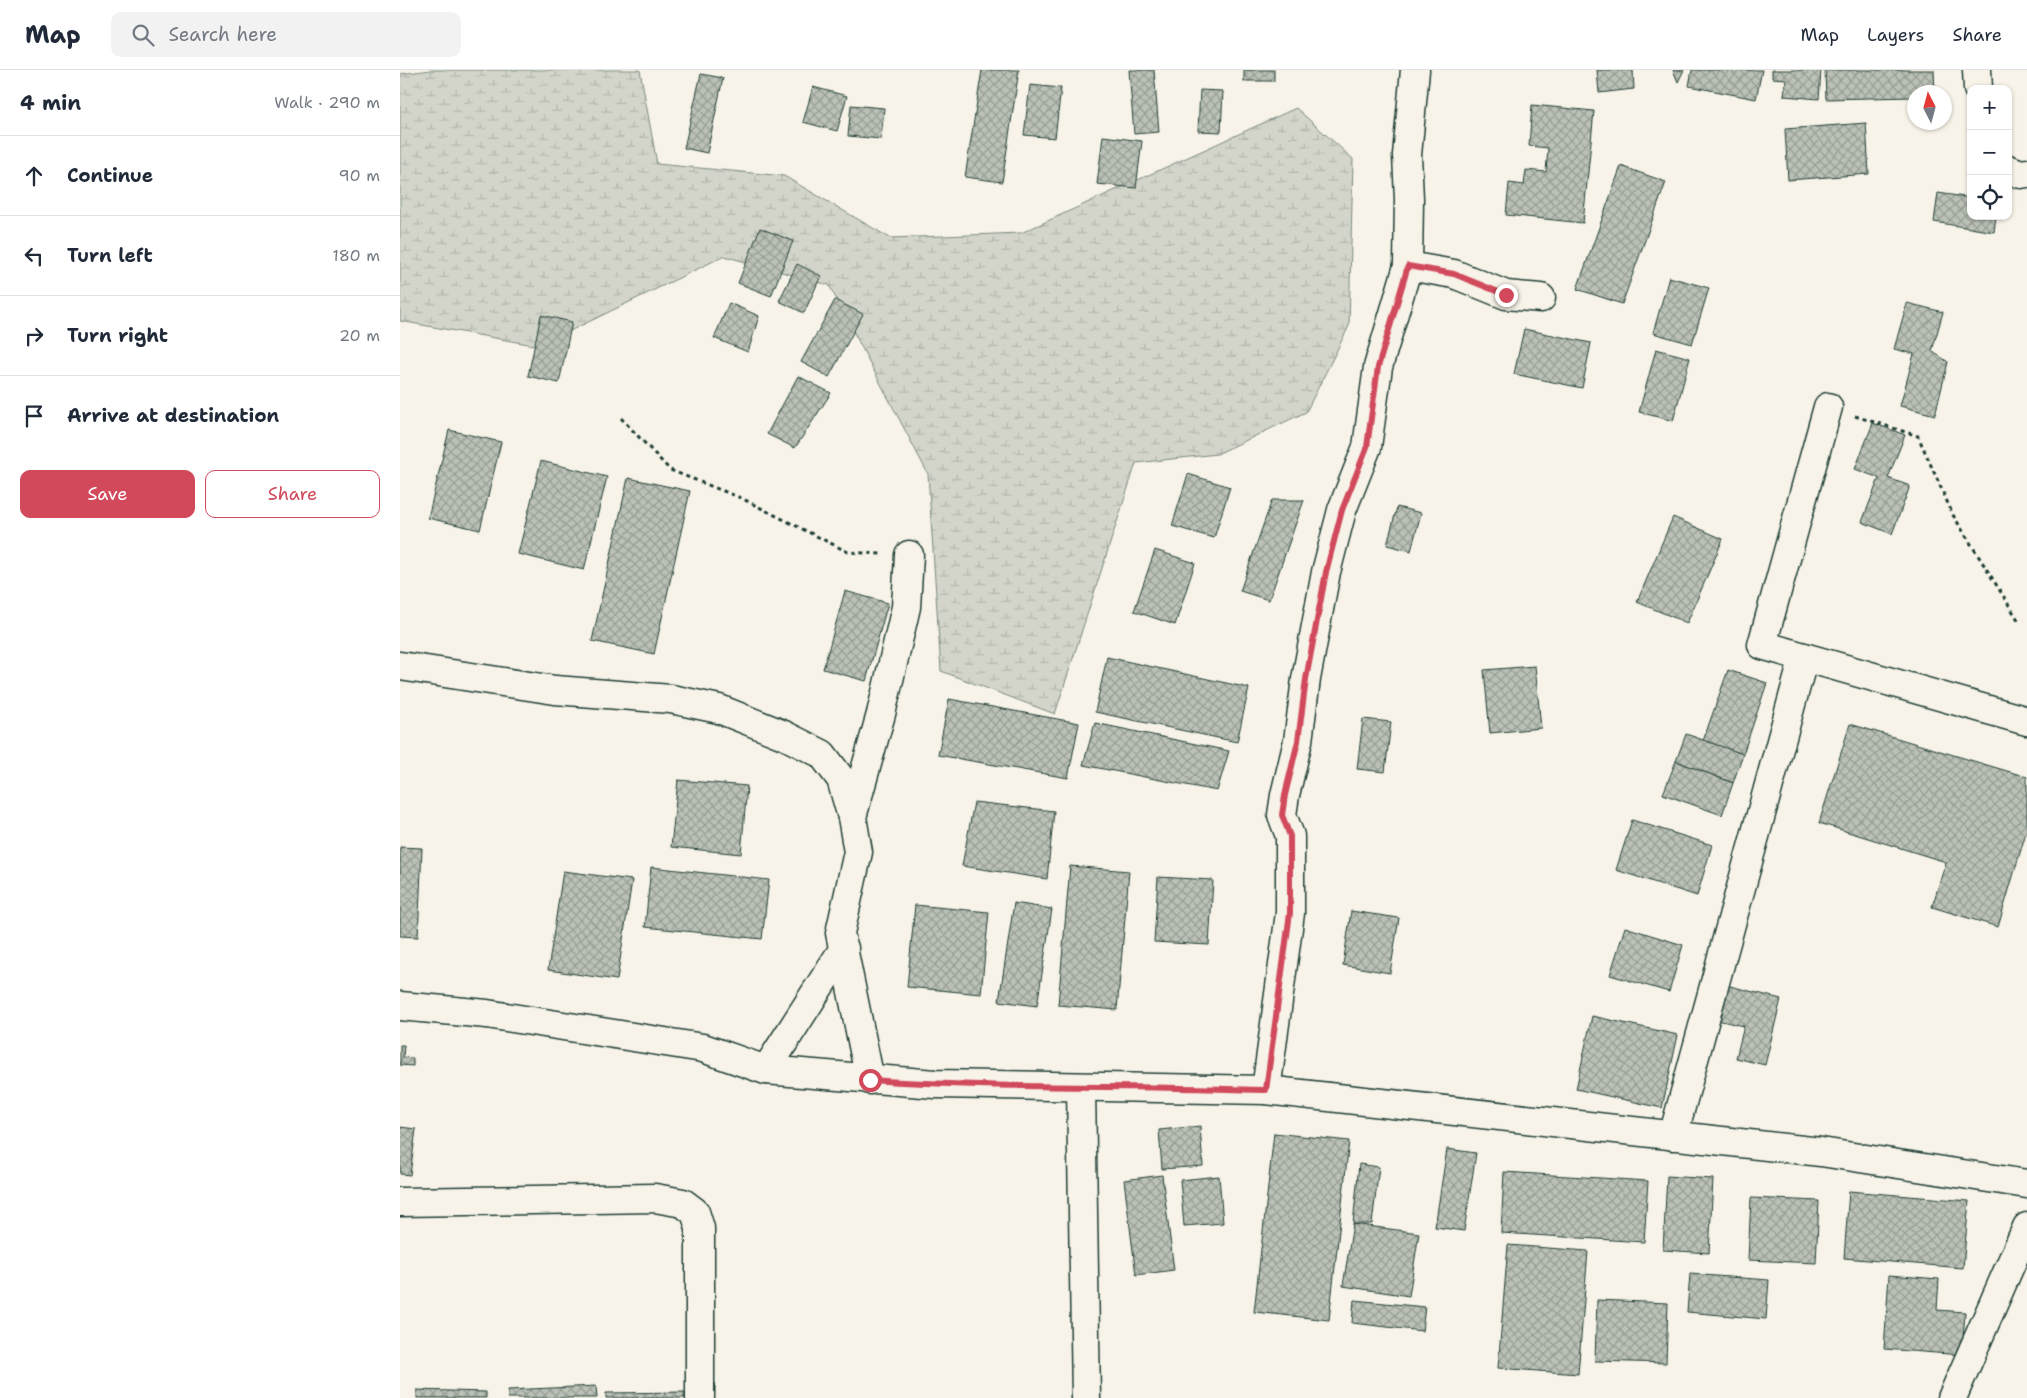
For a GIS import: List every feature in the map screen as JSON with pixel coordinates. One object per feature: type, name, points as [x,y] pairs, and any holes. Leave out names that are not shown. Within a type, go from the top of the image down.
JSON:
[{"type":"street","points":[[1266,1090],[1290,913],[1290,836],[1282,815],[1298,741],[1306,679],[1326,572],[1342,510],[1367,447],[1378,367],[1408,266],[1409,199],[1407,155],[1415,70]]},
{"type":"street","points":[[1976,70],[1978,85]]},
{"type":"street","points":[[2012,171],[2020,174],[2027,173]]},
{"type":"street","points":[[1408,266],[1454,274],[1506,295],[1541,298]]},
{"type":"street","points":[[1828,407],[1762,645],[2027,721]]},
{"type":"street","points":[[852,817],[881,714],[906,607],[909,555]]},
{"type":"street","points":[[1673,1136],[1804,657]]},
{"type":"street","points":[[400,666],[555,690],[671,699],[719,710],[784,735],[822,754],[841,780],[852,817],[858,852],[840,933],[870,1080]]},
{"type":"street","points":[[766,1070],[844,948]]},
{"type":"street","points":[[400,1006],[487,1014],[703,1048],[766,1070],[935,1084],[1266,1090],[1821,1152],[2027,1184]]},
{"type":"street","points":[[1081,1088],[1086,1398]]},
{"type":"street","points":[[400,1202],[655,1198],[683,1203],[695,1212],[700,1228],[700,1398]]},
{"type":"street","points":[[1952,1398],[2027,1227]]},
{"type":"path","points":[[1828,407],[1918,436],[1953,515],[2020,623]]},
{"type":"path","points":[[621,418],[670,470],[742,498],[848,552],[909,555]]},
{"type":"green space","points":[[431,70],[640,70],[657,164],[784,176],[890,238],[1021,233],[1296,108],[1353,159],[1349,326],[1306,412],[1217,454],[1136,463],[1055,714],[941,671],[928,474],[829,285],[724,256],[539,346],[400,321],[400,74]]},
{"type":"building","points":[[982,70],[1019,70],[1002,182],[965,177]]},
{"type":"building","points":[[1129,70],[1154,70],[1159,132],[1134,134]]},
{"type":"building","points":[[1244,70],[1274,70],[1274,81],[1244,81]]},
{"type":"building","points":[[1597,70],[1633,70],[1634,89],[1599,93]]},
{"type":"building","points":[[1673,70],[1684,70],[1678,82]]},
{"type":"building","points":[[1692,70],[1762,70],[1756,99],[1689,86]]},
{"type":"building","points":[[1772,70],[1821,70],[1819,99],[1784,96],[1786,79],[1772,78]]},
{"type":"building","points":[[1825,70],[1934,70],[1935,85],[1907,85],[1907,97],[1826,99]]},
{"type":"building","points":[[701,74],[723,78],[707,153],[684,148]]},
{"type":"building","points":[[1030,85],[1061,88],[1055,138],[1024,135]]},
{"type":"building","points":[[813,87],[847,96],[837,131],[803,122]]},
{"type":"building","points":[[1200,90],[1223,91],[1221,132],[1198,131]]},
{"type":"building","points":[[851,105],[884,108],[881,139],[848,136]]},
{"type":"building","points":[[1532,105],[1594,111],[1583,223],[1506,215],[1509,183],[1524,185],[1526,170],[1546,172],[1548,148],[1529,146]]},
{"type":"building","points":[[1866,123],[1869,174],[1788,180],[1785,129]]},
{"type":"building","points":[[1103,136],[1142,141],[1136,188],[1097,184]]},
{"type":"building","points":[[1621,166],[1666,182],[1622,304],[1577,289]]},
{"type":"building","points":[[1938,193],[1967,197],[1967,220],[1996,220],[1994,232],[1934,222]]},
{"type":"building","points":[[760,228],[793,241],[771,296],[738,283]]},
{"type":"building","points":[[797,264],[821,276],[804,313],[779,301]]},
{"type":"building","points":[[1669,277],[1709,288],[1692,344],[1653,333]]},
{"type":"building","points":[[835,300],[863,314],[829,377],[801,362]]},
{"type":"building","points":[[729,303],[759,316],[748,352],[714,338]]},
{"type":"building","points":[[1907,303],[1943,312],[1932,351],[1948,362],[1935,415],[1900,406],[1914,354],[1894,349]]},
{"type":"building","points":[[541,315],[572,322],[559,383],[528,376]]},
{"type":"building","points":[[1524,329],[1591,343],[1582,388],[1514,374]]},
{"type":"building","points":[[1656,349],[1690,358],[1673,421],[1639,412]]},
{"type":"building","points":[[798,376],[831,393],[795,448],[767,434]]},
{"type":"building","points":[[1873,423],[1905,435],[1888,478],[1910,486],[1892,534],[1862,522],[1879,478],[1855,469]]},
{"type":"building","points":[[449,430],[501,442],[480,530],[428,518]]},
{"type":"building","points":[[541,461],[607,477],[584,570],[518,554]]},
{"type":"building","points":[[1188,474],[1230,487],[1214,538],[1172,526]]},
{"type":"building","points":[[628,478],[690,491],[654,654],[592,641]]},
{"type":"building","points":[[1272,500],[1304,500],[1269,600],[1240,591]]},
{"type":"building","points":[[1397,507],[1421,513],[1411,551],[1387,545]]},
{"type":"building","points":[[1673,517],[1723,539],[1687,623],[1637,602]]},
{"type":"building","points":[[1155,550],[1195,563],[1175,625],[1134,611]]},
{"type":"building","points":[[845,591],[888,603],[866,681],[823,669]]},
{"type":"building","points":[[1107,657],[1249,688],[1237,742],[1095,712]]},
{"type":"building","points":[[1535,666],[1541,728],[1490,733],[1484,670]]},
{"type":"building","points":[[1728,670],[1767,683],[1743,754],[1703,741]]},
{"type":"building","points":[[949,699],[1079,723],[1068,778],[938,755]]},
{"type":"building","points":[[1363,719],[1391,722],[1385,772],[1357,769]]},
{"type":"building","points":[[1095,723],[1229,751],[1217,791],[1083,765]]},
{"type":"building","points":[[1850,724],[2027,777],[2027,829],[1998,927],[1932,907],[1946,862],[1819,823]]},
{"type":"building","points":[[1686,734],[1743,754],[1733,783],[1676,761]]},
{"type":"building","points":[[1676,761],[1733,783],[1722,815],[1663,794]]},
{"type":"building","points":[[678,780],[747,786],[741,854],[671,847]]},
{"type":"building","points":[[974,802],[1054,811],[1047,879],[962,866]]},
{"type":"building","points":[[1632,820],[1712,845],[1697,896],[1616,870]]},
{"type":"building","points":[[400,847],[422,848],[418,937],[400,936]]},
{"type":"building","points":[[1070,866],[1129,871],[1117,1010],[1058,1005]]},
{"type":"building","points":[[651,867],[769,880],[762,939],[645,927]]},
{"type":"building","points":[[563,871],[632,880],[617,980],[548,970]]},
{"type":"building","points":[[1158,877],[1213,880],[1209,945],[1154,942]]},
{"type":"building","points":[[1014,903],[1052,909],[1037,1006],[999,1001]]},
{"type":"building","points":[[915,905],[989,912],[981,994],[907,987]]},
{"type":"building","points":[[1351,911],[1399,918],[1390,973],[1343,965]]},
{"type":"building","points":[[1625,927],[1683,945],[1669,992],[1610,975]]},
{"type":"building","points":[[1726,985],[1781,999],[1765,1065],[1736,1058],[1744,1026],[1717,1020]]},
{"type":"building","points":[[1592,1016],[1678,1035],[1662,1108],[1576,1089]]},
{"type":"building","points":[[400,1045],[404,1045],[403,1057],[413,1058],[413,1066],[400,1065]]},
{"type":"building","points":[[1200,1126],[1203,1166],[1162,1169],[1159,1130]]},
{"type":"building","points":[[400,1127],[416,1129],[410,1175],[400,1174]]},
{"type":"building","points":[[1274,1133],[1349,1141],[1329,1320],[1254,1312]]},
{"type":"building","points":[[1447,1149],[1476,1153],[1464,1231],[1435,1227]]},
{"type":"building","points":[[1359,1164],[1379,1167],[1372,1224],[1353,1224]]},
{"type":"building","points":[[1504,1172],[1648,1181],[1644,1242],[1501,1233]]},
{"type":"building","points":[[1162,1175],[1174,1270],[1136,1275],[1124,1180]]},
{"type":"building","points":[[1219,1176],[1223,1223],[1184,1226],[1180,1180]]},
{"type":"building","points":[[1667,1176],[1713,1179],[1709,1253],[1663,1250]]},
{"type":"building","points":[[1849,1191],[1969,1201],[1963,1268],[1844,1258]]},
{"type":"building","points":[[1751,1198],[1819,1201],[1816,1263],[1748,1260]]},
{"type":"building","points":[[1353,1224],[1419,1233],[1409,1296],[1343,1286]]},
{"type":"building","points":[[1508,1245],[1588,1251],[1578,1374],[1498,1368]]},
{"type":"building","points":[[1690,1274],[1769,1280],[1766,1319],[1687,1312]]},
{"type":"building","points":[[1889,1275],[1939,1279],[1937,1310],[1965,1312],[1962,1355],[1884,1349]]},
{"type":"building","points":[[1354,1300],[1425,1307],[1422,1331],[1352,1323]]},
{"type":"building","points":[[1597,1300],[1668,1303],[1666,1363],[1595,1361]]},
{"type":"building","points":[[596,1386],[597,1398],[508,1398],[508,1390]]},
{"type":"building","points":[[417,1390],[486,1392],[486,1398],[417,1398]]},
{"type":"building","points":[[685,1392],[685,1398],[606,1398],[606,1393]]},
{"type":"route","points":[[870,1080],[1025,1087],[1266,1090],[1290,913],[1290,836],[1282,815],[1285,795],[1298,741],[1306,679],[1326,572],[1342,510],[1367,447],[1378,367],[1408,266],[1454,274],[1506,295]]}]
